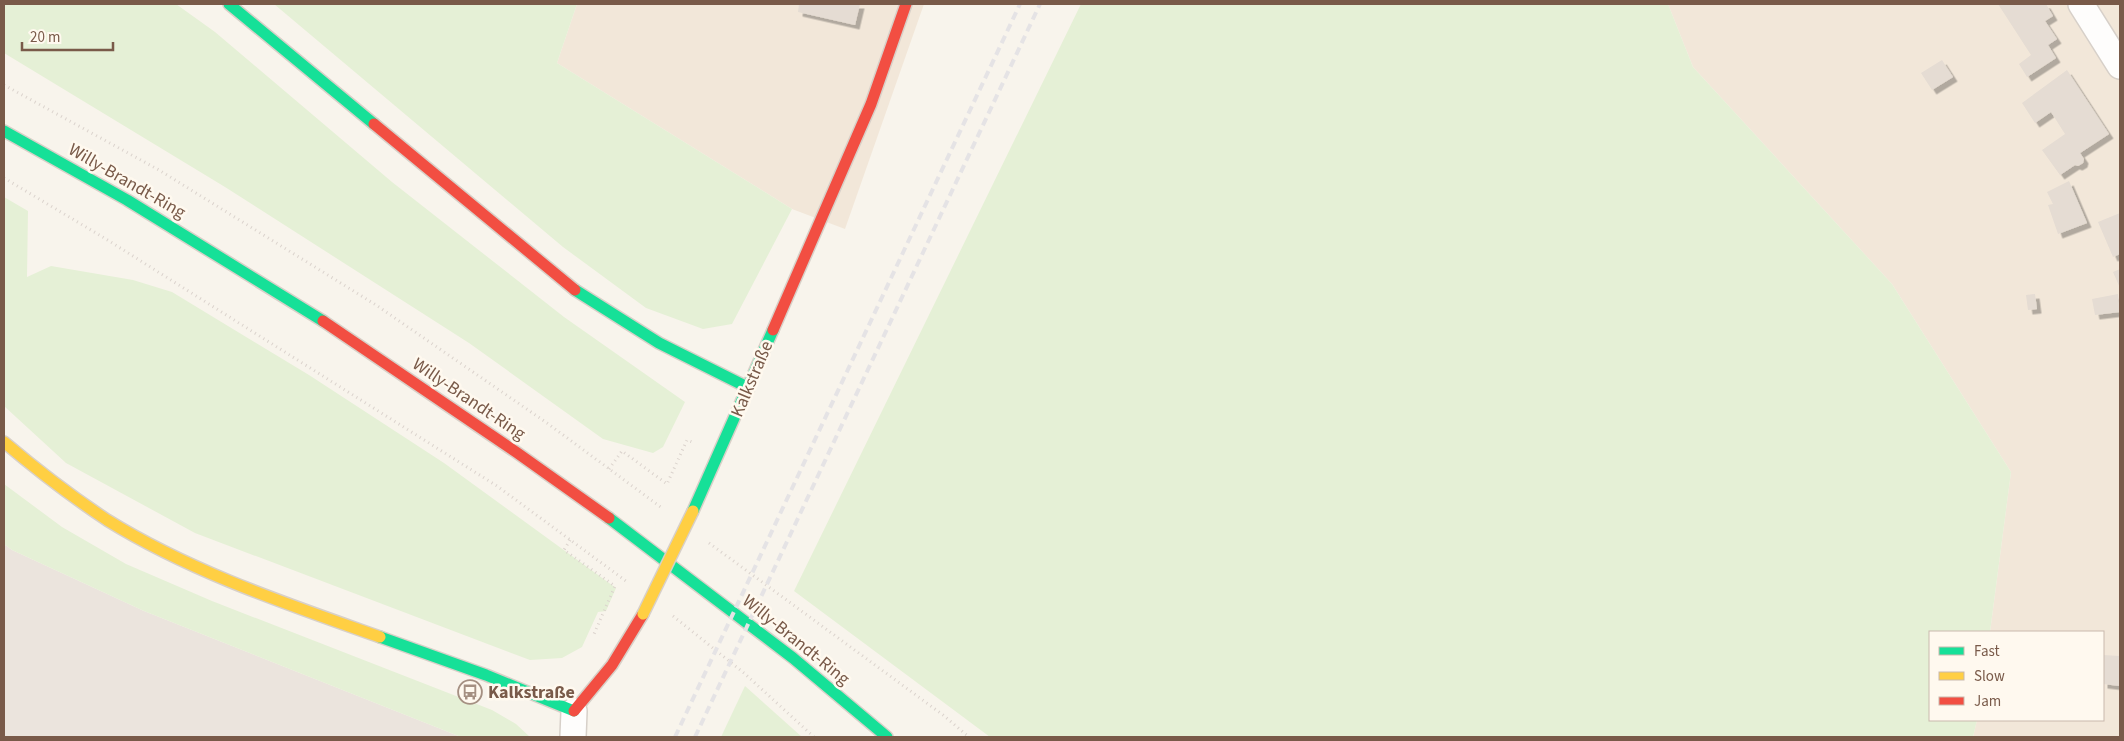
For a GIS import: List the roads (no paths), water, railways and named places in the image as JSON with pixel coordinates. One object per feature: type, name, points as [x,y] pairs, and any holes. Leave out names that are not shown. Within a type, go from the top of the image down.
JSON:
[{"type":"main road","points":[[229,4],[574,290],[659,343],[749,388]]},
{"type":"main road","name":"Kalkstraße","points":[[574,711],[591,694],[621,654],[643,614],[693,511],[749,388],[871,104],[906,4]]},
{"type":"main road","name":"Willy-Brandt-Ring","points":[[4,131],[128,200],[324,321],[500,441],[642,542],[793,658],[887,737]]},
{"type":"main road","points":[[4,442],[31,468],[87,507],[172,556],[299,608],[475,670],[574,711]]},
{"type":"street","points":[[2081,4],[2120,66]]},
{"type":"street","points":[[572,737],[574,711]]},
{"type":"railway","points":[[675,737],[1020,4]]},
{"type":"railway","points":[[695,737],[1040,4]]},
{"type":"place","name":"Kalkstraße","points":[[470,692]]}]
